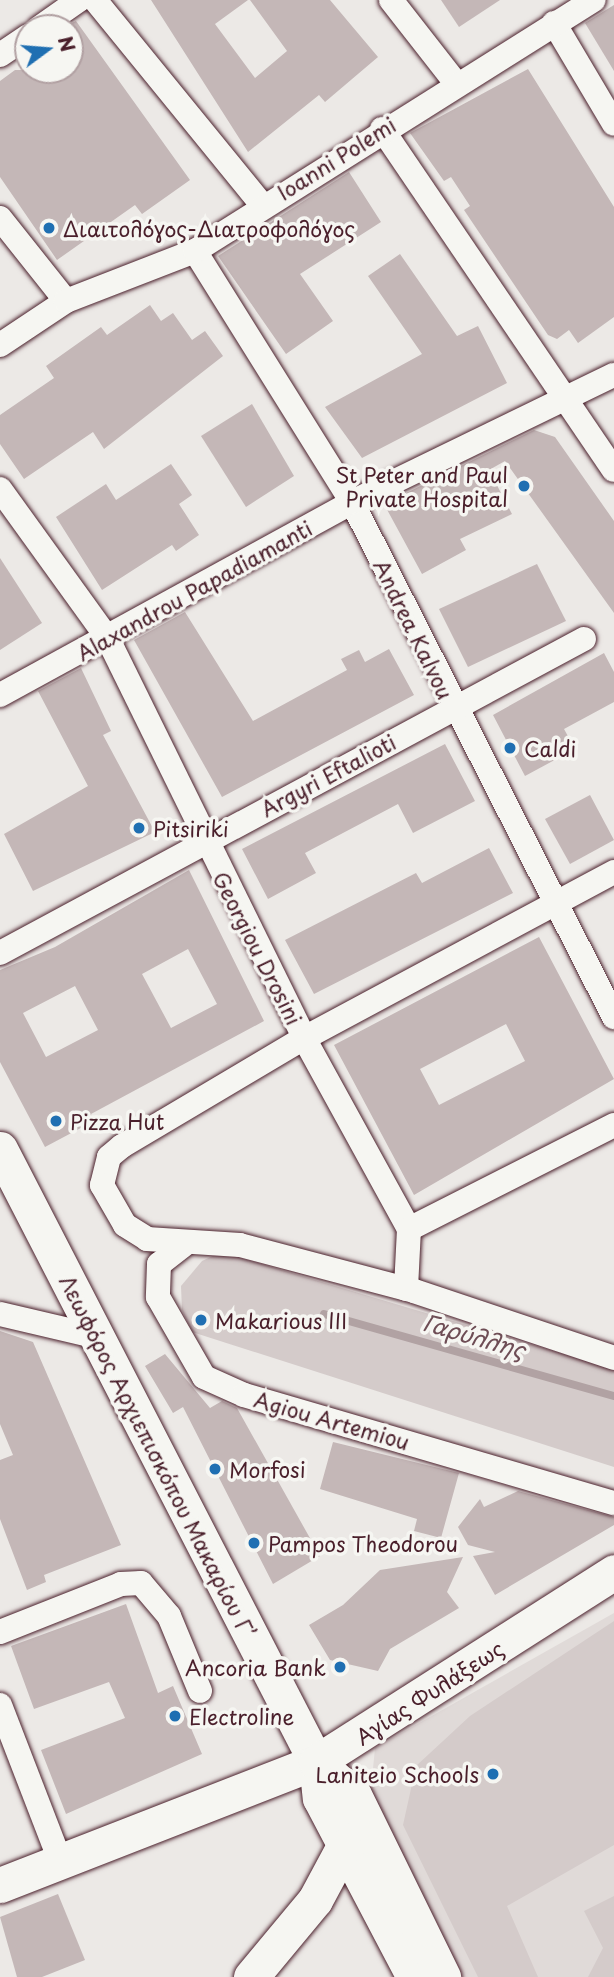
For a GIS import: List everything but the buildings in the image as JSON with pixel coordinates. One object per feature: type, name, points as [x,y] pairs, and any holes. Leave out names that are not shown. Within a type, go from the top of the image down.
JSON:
[{"type":"main road","name":"Λεωφόρος Αρχιεπισκόπου Μακαρίου Γ’","points":[[0,1149],[316,1762],[320,1798],[414,1977]]},
{"type":"main road","name":"Αγίας Φυλάξεως","points":[[0,1885],[316,1762],[614,1572]]},
{"type":"main road","name":"Λεωφόρος Αρχιεπισκόπου Μακαρίου Γ’","points":[[316,1762],[354,1795],[443,1977]]},
{"type":"main road","points":[[251,1977],[315,1900],[345,1846]]},
{"type":"main road","points":[[315,1900],[354,1899],[377,1906]]},
{"type":"street","points":[[59,14],[79,0]]},
{"type":"street","points":[[96,0],[262,205]]},
{"type":"street","points":[[391,0],[455,82]]},
{"type":"street","name":"Ioanni Polemi","points":[[0,345],[66,302],[195,251],[455,82],[593,0]]},
{"type":"street","points":[[554,23],[614,124]]},
{"type":"street","points":[[382,129],[614,470]]},
{"type":"street","points":[[0,218],[66,302]]},
{"type":"street","name":"Andrea Kalvou","points":[[195,251],[352,502],[453,710],[614,1017]]},
{"type":"street","name":"Alaxandrou Papadiamanti","points":[[0,695],[108,639],[352,502],[614,375]]},
{"type":"street","name":"Georgiou Drosini","points":[[0,489],[108,639],[203,841],[303,1038],[409,1229]]},
{"type":"street","name":"Argyri Eftalioti","points":[[0,953],[203,841],[584,639]]},
{"type":"street","points":[[614,872],[303,1038],[109,1157],[102,1185],[125,1225],[147,1239],[185,1244],[240,1245],[406,1289],[614,1358]]},
{"type":"street","points":[[406,1289],[409,1229],[614,1125]]},
{"type":"street","name":"Agiou Artemiou","points":[[185,1244],[159,1264],[158,1297],[204,1377],[244,1395],[614,1503]]},
{"type":"street","points":[[0,1314],[98,1337]]},
{"type":"street","points":[[0,1632],[121,1584],[141,1583],[169,1616],[200,1691]]},
{"type":"street","points":[[0,1704],[61,1863]]},
{"type":"shaded area","points":[[221,1252],[614,1369],[614,1467],[192,1332],[182,1310],[181,1286],[202,1261]]},
{"type":"shaded area","name":"Laniteio Schools","points":[[614,1613],[614,1977],[463,1977],[370,1800],[375,1748]]},
{"type":"shaded area","name":"Laniteio Schools","points":[[614,1621],[614,1845],[507,1906],[538,1977],[478,1977],[403,1825],[416,1766],[470,1716]]},
{"type":"shaded area","points":[[614,1896],[614,1977],[588,1977],[603,1948],[584,1911]]},
{"type":"waterway","name":"Γαρύλλης","points":[[324,1314],[614,1396]]},
{"type":"place","name":"Διαιτολόγος-Διατροφολόγος","points":[[49,228]]},
{"type":"place","name":"St Peter and Paul Private Hospital","points":[[524,486]]},
{"type":"place","name":"Caldi","points":[[510,748]]},
{"type":"place","name":"Pitsiriki","points":[[139,828]]},
{"type":"place","name":"Pizza Hut","points":[[56,1121]]},
{"type":"place","name":"Makarious III","points":[[201,1320]]},
{"type":"place","name":"Morfosi","points":[[215,1469]]},
{"type":"place","name":"Pampos Theodorou","points":[[254,1543]]},
{"type":"place","name":"Ancoria Bank","points":[[340,1667]]},
{"type":"place","name":"Electroline","points":[[175,1716]]},
{"type":"place","name":"Laniteio Schools","points":[[493,1774]]}]
